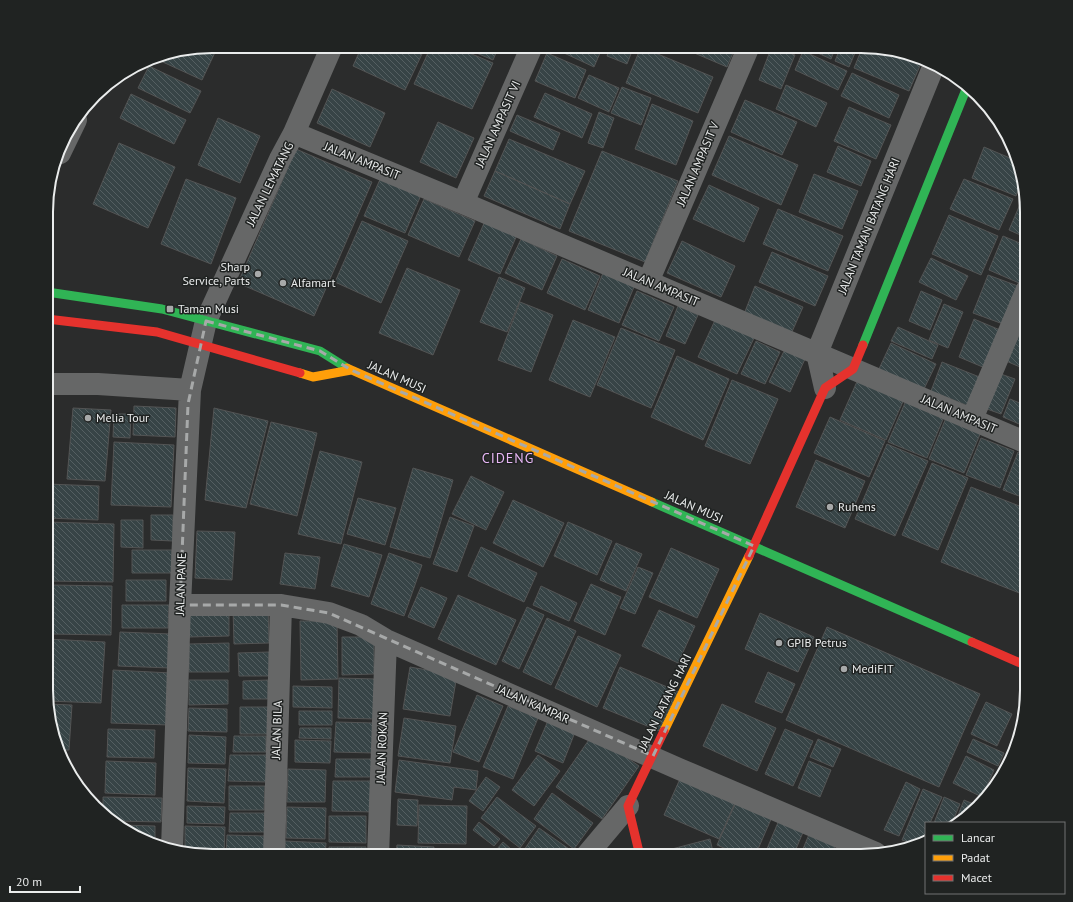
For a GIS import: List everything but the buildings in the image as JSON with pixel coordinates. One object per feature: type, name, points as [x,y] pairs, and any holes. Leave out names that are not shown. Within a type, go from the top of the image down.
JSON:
[{"type":"street","name":"JALAN LEMATANG","points":[[206,321],[280,159],[294,133],[329,53]]},
{"type":"street","name":"JALAN AMPASIT VI","points":[[464,202],[529,53]]},
{"type":"street","name":"JALAN AMPASIT V","points":[[648,282],[746,53]]},
{"type":"street","name":"JALAN TAMAN BATANG HARI","points":[[817,354],[932,70]]},
{"type":"street","points":[[754,546],[825,388],[853,369],[965,92]]},
{"type":"street","name":"JALAN AMPASIT","points":[[294,133],[464,202],[648,282],[1020,439]]},
{"type":"street","name":"JALAN MUSI","points":[[53,293],[162,309],[320,351],[351,370],[1020,663]]},
{"type":"street","points":[[972,419],[1020,306]]},
{"type":"street","name":"JALAN MUSI","points":[[53,321],[157,332],[200,343],[313,377],[351,370]]},
{"type":"street","name":"JALAN PANE","points":[[172,844],[180,605],[190,390],[206,321]]},
{"type":"street","points":[[817,354],[825,388]]},
{"type":"street","points":[[53,384],[98,384],[190,390]]},
{"type":"street","name":"JALAN BATANG HARI","points":[[628,806],[754,546]]},
{"type":"street","name":"JALAN KAMPAR","points":[[180,605],[281,605],[329,613],[361,626],[386,640],[679,769],[867,849]]},
{"type":"street","name":"JALAN BILA","points":[[274,849],[281,605]]},
{"type":"street","name":"JALAN ROKAN","points":[[378,849],[386,640]]},
{"type":"street","points":[[592,849],[628,806]]},
{"type":"street","points":[[628,806],[638,849]]},
{"type":"highlighted area","points":[[206,321],[320,351],[351,370],[754,546],[653,756],[329,613],[281,605],[180,605],[188,404]]},
{"type":"traffic: fast","points":[[863,345],[965,92]]},
{"type":"traffic: fast","points":[[53,293],[162,309],[320,351],[347,368]]},
{"type":"traffic: fast","points":[[652,502],[972,642]]},
{"type":"traffic: slow","points":[[347,368],[652,502]]},
{"type":"traffic: slow","points":[[300,373],[313,377],[351,370]]},
{"type":"traffic: slow","points":[[664,731],[749,556]]},
{"type":"traffic: jam","points":[[53,320],[157,332],[300,373]]},
{"type":"traffic: jam","points":[[749,556],[825,388],[853,369],[863,345]]},
{"type":"traffic: jam","points":[[972,642],[1020,663]]},
{"type":"traffic: jam","points":[[638,849],[628,806],[664,731]]},
{"type":"place","name":"Sharp Service, Parts","points":[[258,274]]},
{"type":"place","name":"Alfamart","points":[[283,283]]},
{"type":"place","name":"Taman Musi","points":[[170,309]]},
{"type":"place","name":"Melia Tour","points":[[88,418]]},
{"type":"place","name":"Ruhens","points":[[830,507]]},
{"type":"place","name":"GPIB Petrus","points":[[779,643]]},
{"type":"place","name":"MediFIT","points":[[844,669]]},
{"type":"district","name":"CIDENG","points":[[508,458]]}]
